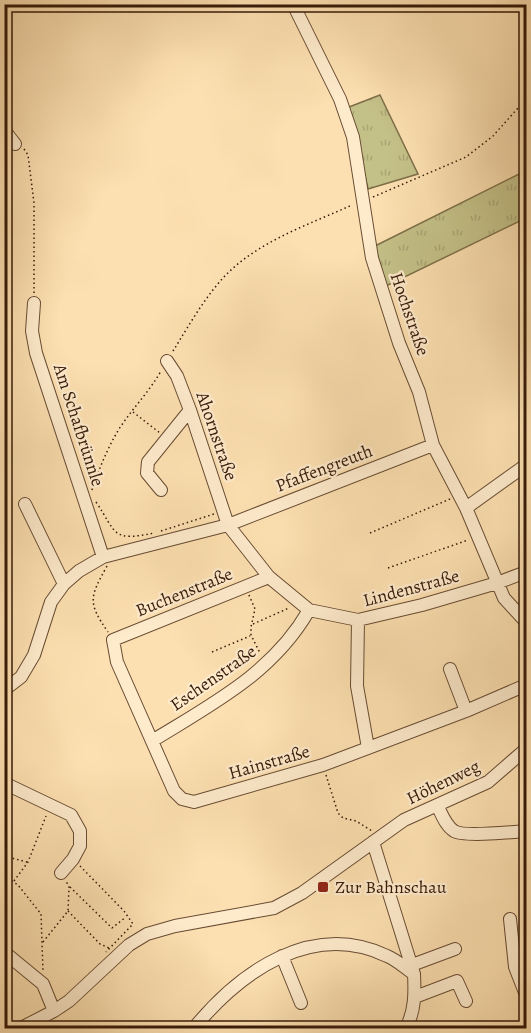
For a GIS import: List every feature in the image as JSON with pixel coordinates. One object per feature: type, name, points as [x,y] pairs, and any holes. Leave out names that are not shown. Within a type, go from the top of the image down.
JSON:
[{"type":"street","name":"Hochstraße","points":[[293,4],[340,99],[353,136],[372,258],[399,343],[419,392],[433,445],[466,508],[504,598],[526,622]]},
{"type":"street","points":[[4,130],[15,144]]},
{"type":"street","name":"Am Schafbrünnle","points":[[34,303],[32,331],[36,353],[109,556]]},
{"type":"street","name":"Ahornstraße","points":[[167,361],[177,376],[190,410],[228,525]]},
{"type":"street","points":[[161,490],[147,473],[148,462],[190,410]]},
{"type":"street","name":"Pfaffengreuth","points":[[64,584],[79,571],[109,556],[228,525],[433,445]]},
{"type":"street","points":[[466,508],[526,465]]},
{"type":"street","points":[[4,690],[21,677],[26,670],[34,655],[51,602],[64,584],[24,504]]},
{"type":"street","name":"Lindenstraße","points":[[228,525],[269,578],[305,607],[358,620],[497,583],[526,572]]},
{"type":"street","name":"Buchenstraße","points":[[113,640],[269,578]]},
{"type":"street","name":"Eschenstraße","points":[[152,741],[237,688],[266,664],[298,630],[305,607]]},
{"type":"street","points":[[358,620],[357,686],[368,748]]},
{"type":"street","name":"Hainstraße","points":[[113,640],[117,662],[174,791],[182,799],[194,802],[323,765],[466,711],[526,685]]},
{"type":"street","points":[[450,669],[466,711]]},
{"type":"street","name":"Höhenweg","points":[[21,1029],[69,1000],[129,945],[147,934],[175,926],[274,908],[302,893],[404,820],[438,807],[488,782],[526,749]]},
{"type":"street","points":[[10,786],[71,815],[80,831],[80,846],[61,873]]},
{"type":"street","points":[[438,807],[455,832],[526,831]]},
{"type":"street","points":[[376,839],[413,970],[415,997],[406,1029]]},
{"type":"street","points":[[510,919],[514,967],[526,995]]},
{"type":"street","points":[[194,1029],[213,1006],[241,980],[263,965],[282,956],[327,945],[349,945],[388,956],[413,970]]},
{"type":"street","points":[[413,970],[454,949]]},
{"type":"street","points":[[4,952],[43,984],[54,1011]]},
{"type":"street","points":[[282,956],[301,1003]]},
{"type":"street","points":[[415,997],[457,981],[466,1001]]},
{"type":"path","points":[[224,511],[158,532],[136,537],[123,536],[114,532],[104,514],[87,497],[101,463],[120,428],[152,386],[206,299],[223,277],[252,253],[287,234],[466,157],[493,136],[526,99]]},
{"type":"path","points":[[15,144],[22,144],[28,155],[34,203],[34,303]]},
{"type":"path","points":[[132,411],[167,438]]},
{"type":"path","points":[[370,533],[459,495]]},
{"type":"path","points":[[388,568],[478,537]]},
{"type":"path","points":[[109,556],[93,593],[93,605],[98,619],[113,640]]},
{"type":"path","points":[[246,587],[255,609],[251,635],[266,664]]},
{"type":"path","points":[[252,624],[305,607]]},
{"type":"path","points":[[212,652],[251,635]]},
{"type":"path","points":[[323,765],[338,813],[343,818],[356,821],[376,839]]},
{"type":"path","points":[[4,820],[10,786]]},
{"type":"path","points":[[13,882],[28,862],[50,806]]},
{"type":"path","points":[[4,856],[28,862]]},
{"type":"path","points":[[73,859],[133,924],[102,956]]},
{"type":"path","points":[[61,873],[69,887],[112,928],[127,916]]},
{"type":"path","points":[[4,876],[13,882],[41,914],[43,984]]},
{"type":"path","points":[[42,943],[68,911],[69,887]]},
{"type":"path","points":[[68,911],[100,944],[109,948]]},
{"type":"green space","points":[[380,95],[418,174],[368,189],[349,107]]},
{"type":"green space","points":[[523,172],[526,174],[526,218],[386,286],[375,246]]},
{"type":"place","name":"Zur Bahnschau","points":[[323,887]]}]
